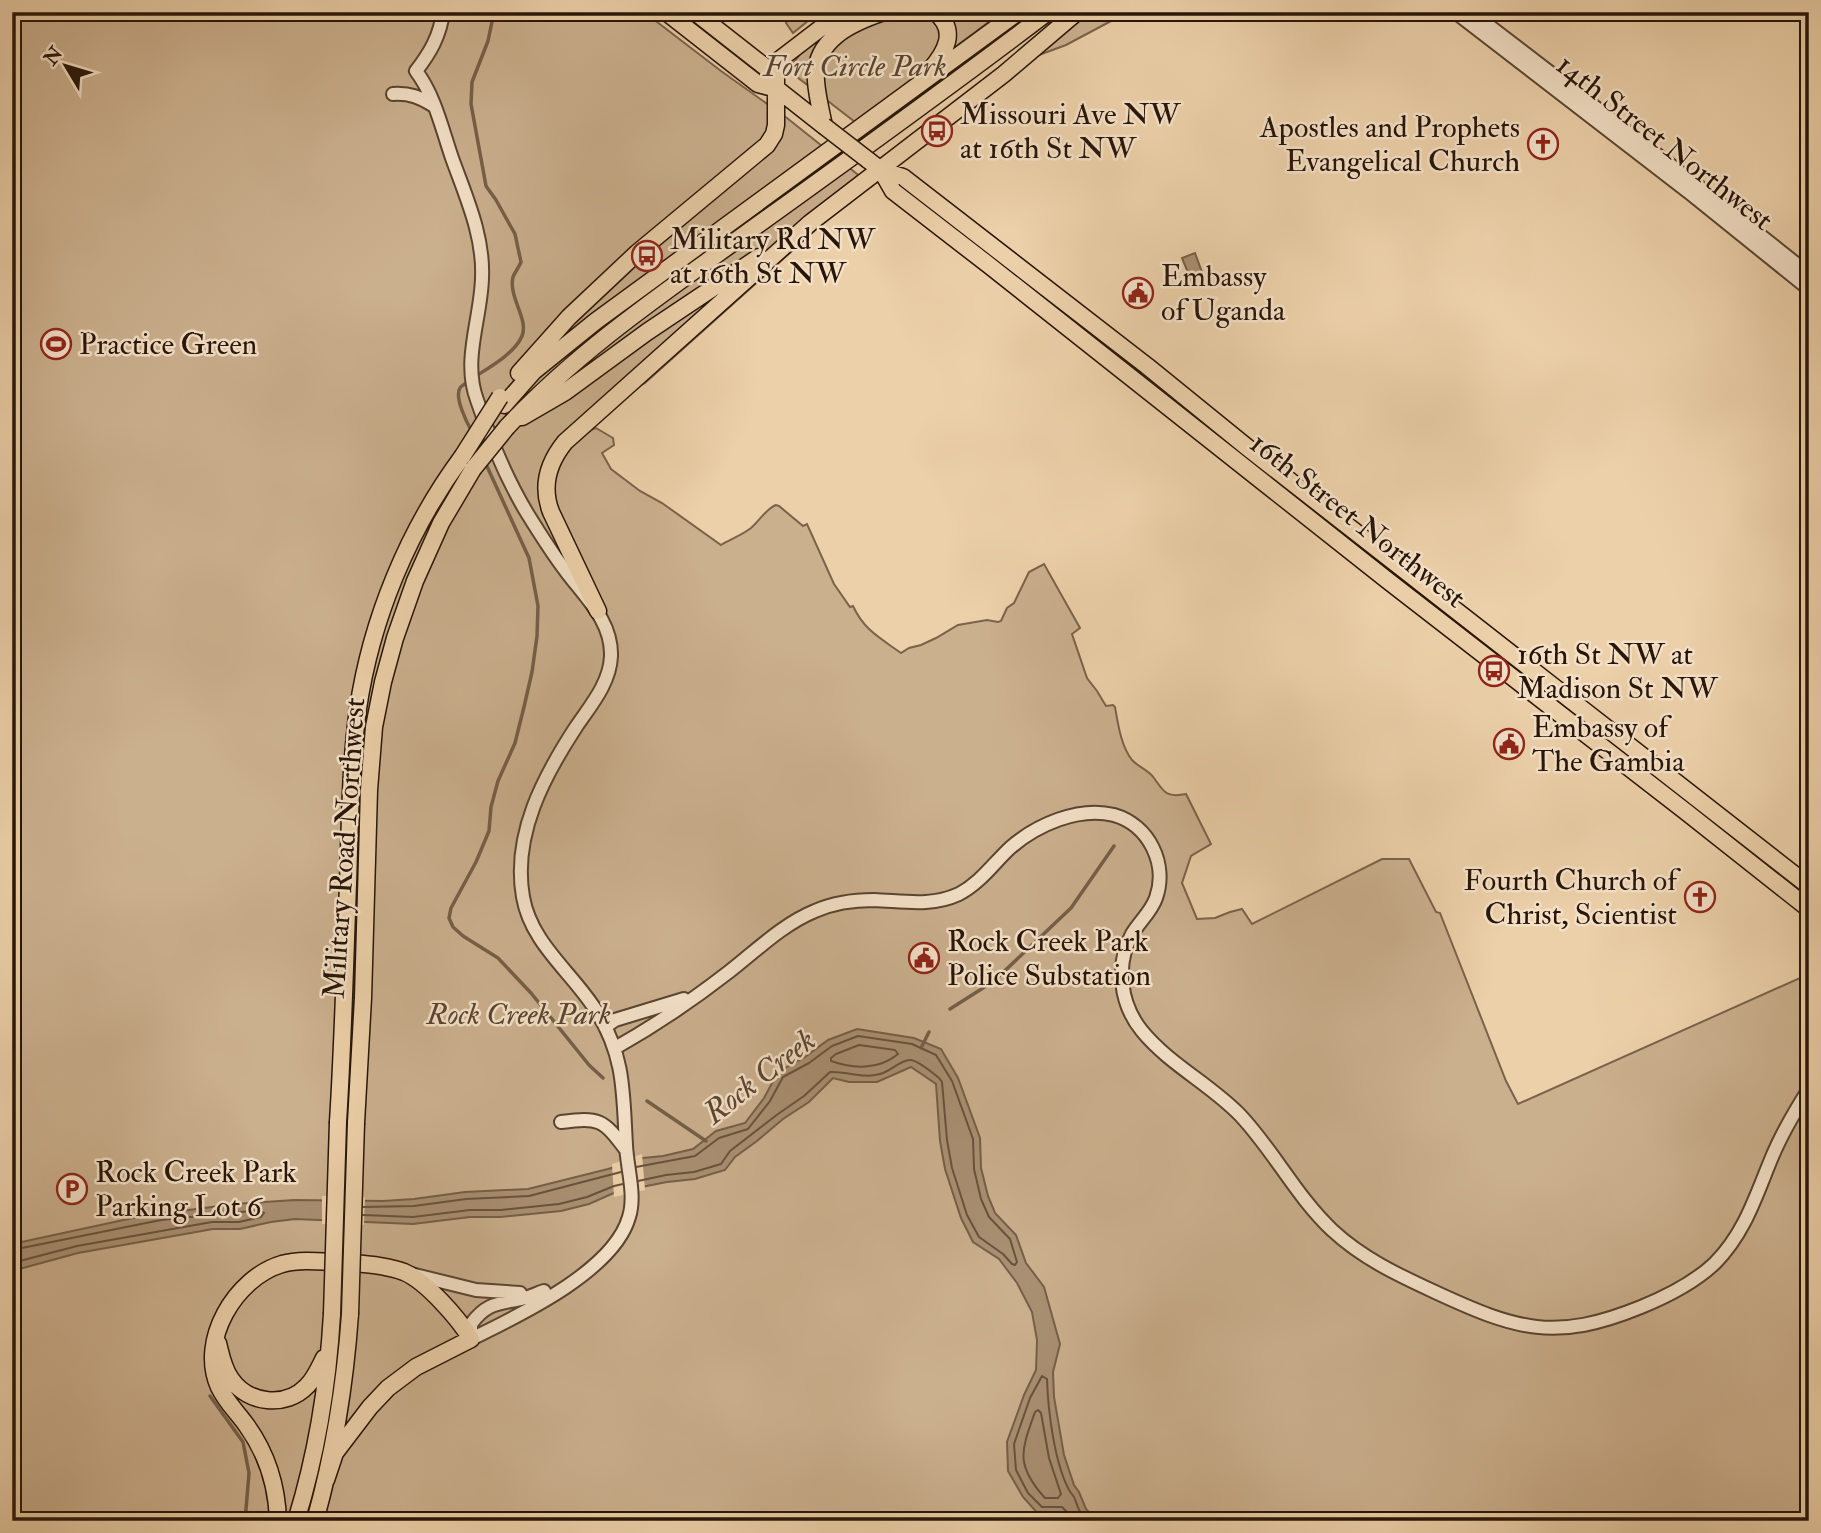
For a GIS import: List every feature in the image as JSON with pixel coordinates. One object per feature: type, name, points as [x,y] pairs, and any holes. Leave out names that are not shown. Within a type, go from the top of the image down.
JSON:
[{"type":"main road","name":"16th Street Northwest","points":[[666,12],[758,85],[777,89],[874,165],[903,177],[1809,886]]},
{"type":"main road","name":"16th Street Northwest","points":[[695,12],[769,70],[777,89]]},
{"type":"main road","points":[[468,463],[502,401],[550,337],[593,293],[651,241],[767,145],[775,129],[776,68],[779,60],[826,24],[849,12]]},
{"type":"main road","points":[[824,125],[816,79],[818,62],[824,49],[842,30],[884,12]]},
{"type":"main road","points":[[909,93],[945,49],[947,29],[935,12]]},
{"type":"main road","points":[[502,401],[534,371],[596,321],[1018,12]]},
{"type":"main road","name":"Military Road Northwest","points":[[296,1521],[319,1432],[330,1346],[354,747],[362,690],[382,612],[410,544],[447,478],[468,463],[507,427],[536,395],[608,334],[848,161],[1048,12]]},
{"type":"main road","points":[[598,611],[549,507],[546,492],[547,477],[554,457],[565,442],[874,165],[1004,74],[1077,12]]},
{"type":"main road","name":"16th Street Northwest","points":[[874,165],[892,191],[1809,909]]},
{"type":"main road","points":[[507,427],[565,392],[647,332],[810,223]]},
{"type":"main road","name":"Military Road Northwest","points":[[315,1521],[326,1480],[343,1390],[350,1314],[369,790],[374,727],[389,660],[415,581],[468,463]]},
{"type":"main road","points":[[278,1521],[276,1492],[268,1463],[250,1430],[224,1396],[212,1365],[217,1337],[229,1305],[243,1287],[262,1272],[281,1265],[300,1262],[364,1264],[403,1272],[443,1304],[471,1339],[416,1367],[388,1388],[335,1453],[326,1480]]},
{"type":"main road","points":[[217,1337],[222,1359],[232,1381],[247,1395],[268,1401],[291,1398],[306,1388],[330,1346]]},
{"type":"street","points":[[443,12],[434,47],[416,71],[434,106],[473,217],[480,245],[481,291],[471,364],[474,391],[499,457],[524,508],[555,556],[598,611],[610,641],[611,659],[607,676],[561,750],[533,806],[524,843],[521,881],[525,909],[533,928],[595,1008],[615,1048],[624,1090],[631,1201],[628,1221],[614,1247],[599,1262],[569,1284],[535,1307],[471,1339],[471,1324],[484,1310],[569,1284]]},
{"type":"street","name":"14th Street Northwest","points":[[1455,12],[1691,194],[1809,289]]},
{"type":"street","name":"14th Street Northwest","points":[[1471,12],[1809,274]]},
{"type":"street","points":[[393,94],[408,93],[434,106]]},
{"type":"street","points":[[615,1048],[674,1012],[780,932],[816,911],[859,901],[921,903],[951,897],[979,881],[1012,847],[1037,830],[1077,815],[1099,814],[1116,816],[1142,833],[1152,846],[1159,868],[1155,900],[1130,939],[1122,963],[1125,998],[1142,1031],[1166,1056],[1238,1113],[1258,1135],[1309,1206],[1356,1250],[1390,1271],[1479,1313],[1535,1327],[1592,1324],[1615,1317],[1690,1283],[1727,1249],[1744,1224],[1780,1138],[1809,1088]]},
{"type":"street","points":[[605,1027],[615,1020],[698,994]]},
{"type":"street","points":[[561,1122],[587,1118],[596,1120],[616,1136],[626,1151]]},
{"type":"street","points":[[403,1272],[481,1291],[544,1291]]},
{"type":"green space","name":"Rock Creek Park","points":[[12,12],[644,12],[787,118],[872,186],[841,207],[645,383],[618,398],[586,432],[596,428],[613,438],[614,445],[602,453],[611,469],[721,545],[744,533],[766,512],[776,505],[779,506],[803,526],[807,524],[834,584],[850,607],[853,606],[873,633],[901,653],[958,625],[987,620],[1001,621],[1007,608],[1014,603],[1029,572],[1044,564],[1080,628],[1072,634],[1087,678],[1106,706],[1115,707],[1120,735],[1128,754],[1152,775],[1166,793],[1186,794],[1211,844],[1191,856],[1182,883],[1197,919],[1215,918],[1242,909],[1252,924],[1382,859],[1409,859],[1436,912],[1440,913],[1506,1081],[1518,1104],[1809,974],[1809,1521],[12,1521]]},
{"type":"green space","points":[[793,12],[819,12],[793,33],[786,23]]},
{"type":"green space","name":"Fort Circle Park","points":[[867,12],[1002,12],[855,122],[788,70],[808,44],[838,25]]},
{"type":"green space","points":[[1087,12],[1128,12],[1066,45],[1039,55]]},
{"type":"water","points":[[1195,253],[1203,275],[1191,280],[1182,258]]},
{"type":"water","points":[[857,1029],[914,1038],[941,1049],[958,1078],[980,1138],[981,1168],[988,1196],[995,1213],[1016,1235],[1026,1263],[1044,1287],[1060,1344],[1053,1372],[1054,1397],[1064,1455],[1086,1509],[1097,1521],[1065,1521],[1059,1514],[1040,1516],[1023,1497],[1008,1471],[1007,1442],[1036,1370],[1037,1340],[1032,1312],[1017,1283],[999,1259],[973,1242],[961,1218],[945,1169],[936,1084],[911,1067],[877,1082],[849,1082],[833,1078],[809,1102],[735,1157],[725,1170],[695,1179],[616,1192],[589,1204],[561,1211],[413,1224],[295,1219],[240,1229],[213,1229],[78,1253],[12,1271],[12,1244],[142,1216],[235,1204],[294,1200],[383,1201],[465,1192],[528,1189],[643,1158],[693,1149],[716,1131],[745,1123],[764,1098],[778,1072],[828,1040]]},
{"type":"pier","points":[[642,1154],[645,1190],[614,1197],[612,1164]]},
{"type":"pier","points":[[322,1196],[365,1197],[364,1225],[322,1224]]},
{"type":"waterway","points":[[476,376],[514,348],[523,329],[512,285],[521,262],[515,234],[486,186],[471,104],[472,82],[488,41],[494,12]]},
{"type":"waterway","points":[[469,381],[460,388],[459,397],[472,432]]},
{"type":"waterway","points":[[485,462],[529,558],[538,606],[537,636],[524,707],[515,743],[498,781],[491,807],[489,831],[451,908],[449,918],[453,927],[463,936],[498,958],[603,1078]]},
{"type":"waterway","points":[[950,1009],[994,981],[1071,908],[1114,846]]},
{"type":"waterway","points":[[922,1046],[929,1032]]},
{"type":"waterway","name":"Rock Creek","points":[[647,1101],[706,1141]]},
{"type":"waterway","points":[[210,1396],[243,1442],[249,1473],[245,1521]]},
{"type":"place","name":"Missouri Ave NW at 16th St NW","points":[[937,131]]},
{"type":"place","name":"Apostles and Prophets Evangelical Church","points":[[1543,144]]},
{"type":"place","name":"Military Rd NW at 16th St NW","points":[[647,256]]},
{"type":"place","name":"Embassy of Uganda","points":[[1138,293]]},
{"type":"place","name":"Practice Green","points":[[56,344]]},
{"type":"place","name":"16th St NW at Madison St NW","points":[[1494,671]]},
{"type":"place","name":"Embassy of The Gambia","points":[[1509,744]]},
{"type":"place","name":"Fourth Church of Christ, Scientist","points":[[1700,897]]},
{"type":"place","name":"Rock Creek Park Police Substation","points":[[924,958]]},
{"type":"place","name":"Rock Creek Park Parking Lot 6","points":[[72,1189]]}]
